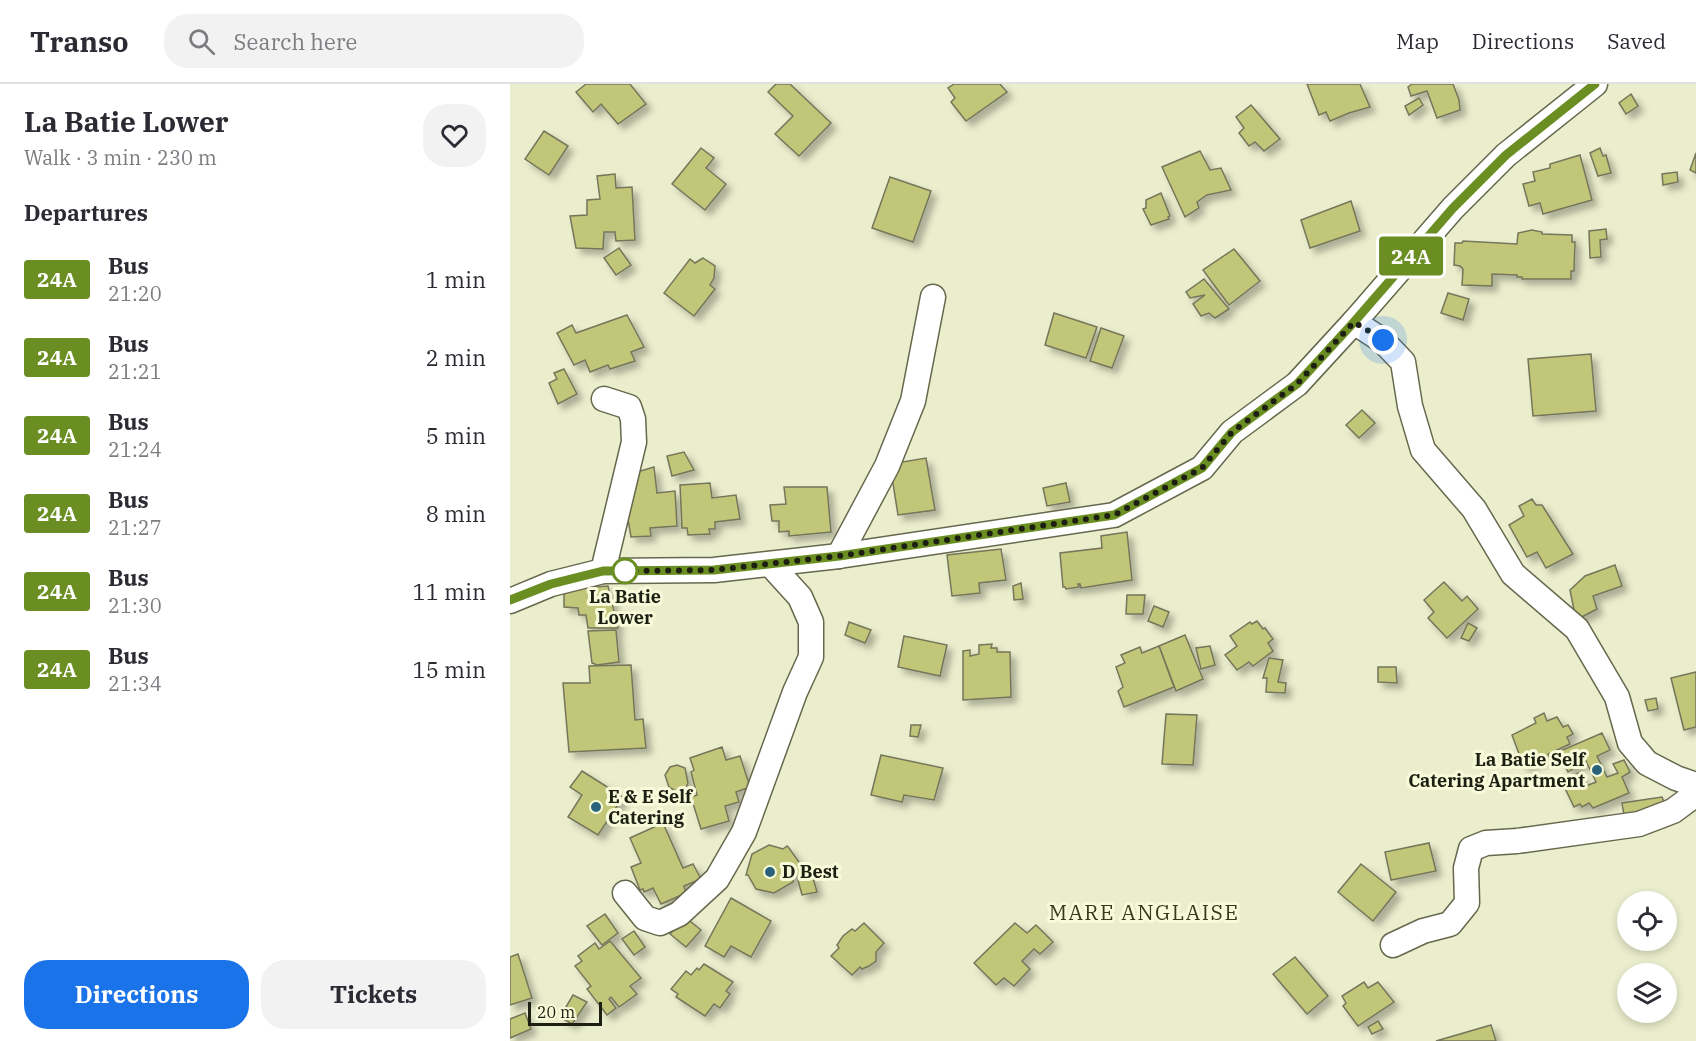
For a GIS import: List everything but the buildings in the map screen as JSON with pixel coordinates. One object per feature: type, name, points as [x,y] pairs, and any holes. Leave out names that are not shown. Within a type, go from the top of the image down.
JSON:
[{"type":"street","points":[[510,600],[551,584],[603,571],[714,570],[770,564],[839,556],[1114,515],[1202,468],[1232,432],[1297,384],[1453,208],[1506,155],[1595,84]]},
{"type":"street","points":[[839,556],[887,466],[913,401],[933,297]]},
{"type":"street","points":[[1354,322],[1383,340],[1403,362],[1410,406],[1423,450],[1474,509],[1513,574],[1577,629],[1617,697],[1630,743],[1647,763],[1676,778],[1696,785]]},
{"type":"street","points":[[603,571],[634,442],[633,419],[628,407],[604,399]]},
{"type":"street","points":[[625,893],[645,918],[660,923],[679,914],[717,879],[744,832],[795,692],[811,657],[811,622],[800,597],[770,564]]},
{"type":"street","points":[[1393,945],[1423,931],[1450,924],[1467,903],[1466,868],[1471,849],[1486,843],[1517,841],[1639,824],[1674,811],[1696,794]]},
{"type":"bus line","name":"24A","points":[[510,600],[551,584],[603,571],[714,570],[839,556],[1114,515],[1202,468],[1232,432],[1297,384],[1453,208],[1506,155],[1595,84]]},
{"type":"place","name":"La Batie Lower","points":[[625,571]]},
{"type":"place","name":"La Batie Self Catering Apartment","points":[[1597,770]]},
{"type":"place","name":"E & E Self Catering","points":[[596,807]]},
{"type":"place","name":"D Best","points":[[770,872]]},
{"type":"district","name":"MARE ANGLAISE","points":[[1144,913]]},
{"type":"route","points":[[625,571],[714,570],[839,556],[1114,515],[1202,468],[1232,432],[1297,384],[1354,322],[1383,340]]}]
